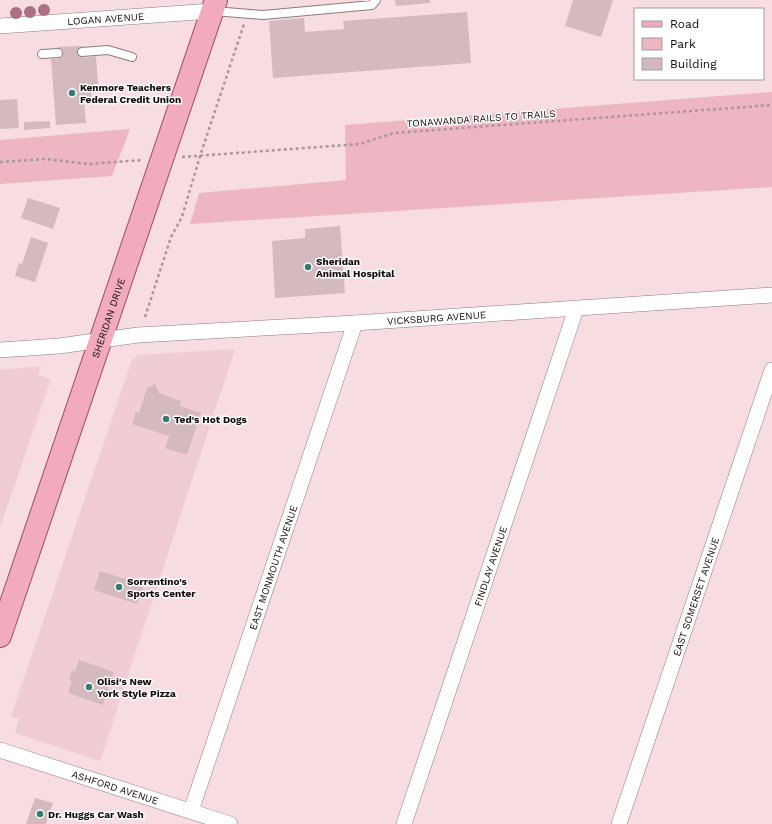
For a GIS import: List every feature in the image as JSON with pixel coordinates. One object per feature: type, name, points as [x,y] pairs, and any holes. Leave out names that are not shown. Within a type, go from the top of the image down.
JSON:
[{"type":"main road","name":"SHERIDAN DRIVE","points":[[0,636],[214,6]]},
{"type":"street","name":"LOGAN AVENUE","points":[[0,26],[214,6]]},
{"type":"street","name":"VICKSBURG AVENUE","points":[[0,350],[59,346],[138,335],[356,323],[772,295]]},
{"type":"street","name":"FINDLAY AVENUE","points":[[404,824],[576,309]]},
{"type":"street","name":"EAST MONMOUTH AVENUE","points":[[191,811],[356,323]]},
{"type":"street","name":"EAST SOMERSET AVENUE","points":[[619,824],[772,370]]},
{"type":"street","name":"ASHFORD AVENUE","points":[[0,750],[230,824]]},
{"type":"lane","points":[[214,6],[248,14],[263,15],[372,5],[376,0]]},
{"type":"lane","points":[[82,52],[108,50],[132,57]]},
{"type":"lane","points":[[42,54],[58,54]]},
{"type":"path","points":[[145,317],[171,236],[182,217],[200,156],[248,14]]},
{"type":"path","name":"TONAWANDA RAILS TO TRAILS","points":[[193,156],[360,144],[394,133],[772,105]]},
{"type":"path","points":[[0,162],[46,159],[89,164],[132,161]]},
{"type":"shaded area","points":[[235,349],[100,761],[15,733],[19,719],[11,716],[132,360],[137,355]]},
{"type":"shaded area","points":[[41,366],[38,375],[51,379],[0,528],[0,370]]},
{"type":"green space","points":[[772,92],[772,187],[190,224],[199,193],[346,180],[345,125]]},
{"type":"green space","points":[[130,129],[112,176],[0,184],[0,140]]},
{"type":"building","points":[[395,0],[430,0],[430,3],[396,6]]},
{"type":"building","points":[[573,0],[613,0],[601,37],[565,26]]},
{"type":"building","points":[[467,12],[471,63],[273,78],[269,21],[304,18],[305,32],[344,29],[343,21]]},
{"type":"building","name":"Kenmore Teachers Federal Credit Union","points":[[82,46],[83,58],[96,56],[98,84],[90,85],[92,101],[84,101],[86,123],[56,125],[51,59],[58,59],[57,47]]},
{"type":"building","points":[[17,99],[19,128],[0,129],[0,100]]},
{"type":"building","points":[[50,121],[50,128],[24,130],[24,122]]},
{"type":"building","points":[[28,198],[60,208],[53,229],[21,218]]},
{"type":"building","name":"Sheridan Animal Hospital","points":[[340,226],[345,293],[275,298],[272,241],[305,238],[305,229]]},
{"type":"building","points":[[31,237],[48,243],[35,282],[15,276],[19,263],[22,264]]},
{"type":"building","name":"Ted's Hot Dogs","points":[[155,384],[159,393],[181,401],[180,406],[201,413],[187,455],[165,448],[169,436],[132,424],[136,412],[139,413],[147,388]]},
{"type":"building","name":"Sorrentino's Sports Center","points":[[100,571],[144,585],[137,604],[94,590]]},
{"type":"building","name":"Olisi's New York Style Pizza","points":[[79,660],[114,672],[103,705],[68,693],[72,681],[69,680],[72,670],[75,672]]},
{"type":"building","name":"Dr. Huggs Car Wash","points":[[35,798],[53,803],[46,824],[26,824]]},
{"type":"place","name":"Kenmore Teachers Federal Credit Union","points":[[72,93]]},
{"type":"place","name":"Sheridan Animal Hospital","points":[[308,267]]},
{"type":"place","name":"Ted's Hot Dogs","points":[[166,419]]},
{"type":"place","name":"Sorrentino's Sports Center","points":[[119,587]]},
{"type":"place","name":"Olisi's New York Style Pizza","points":[[89,687]]},
{"type":"place","name":"Dr. Huggs Car Wash","points":[[40,814]]}]
